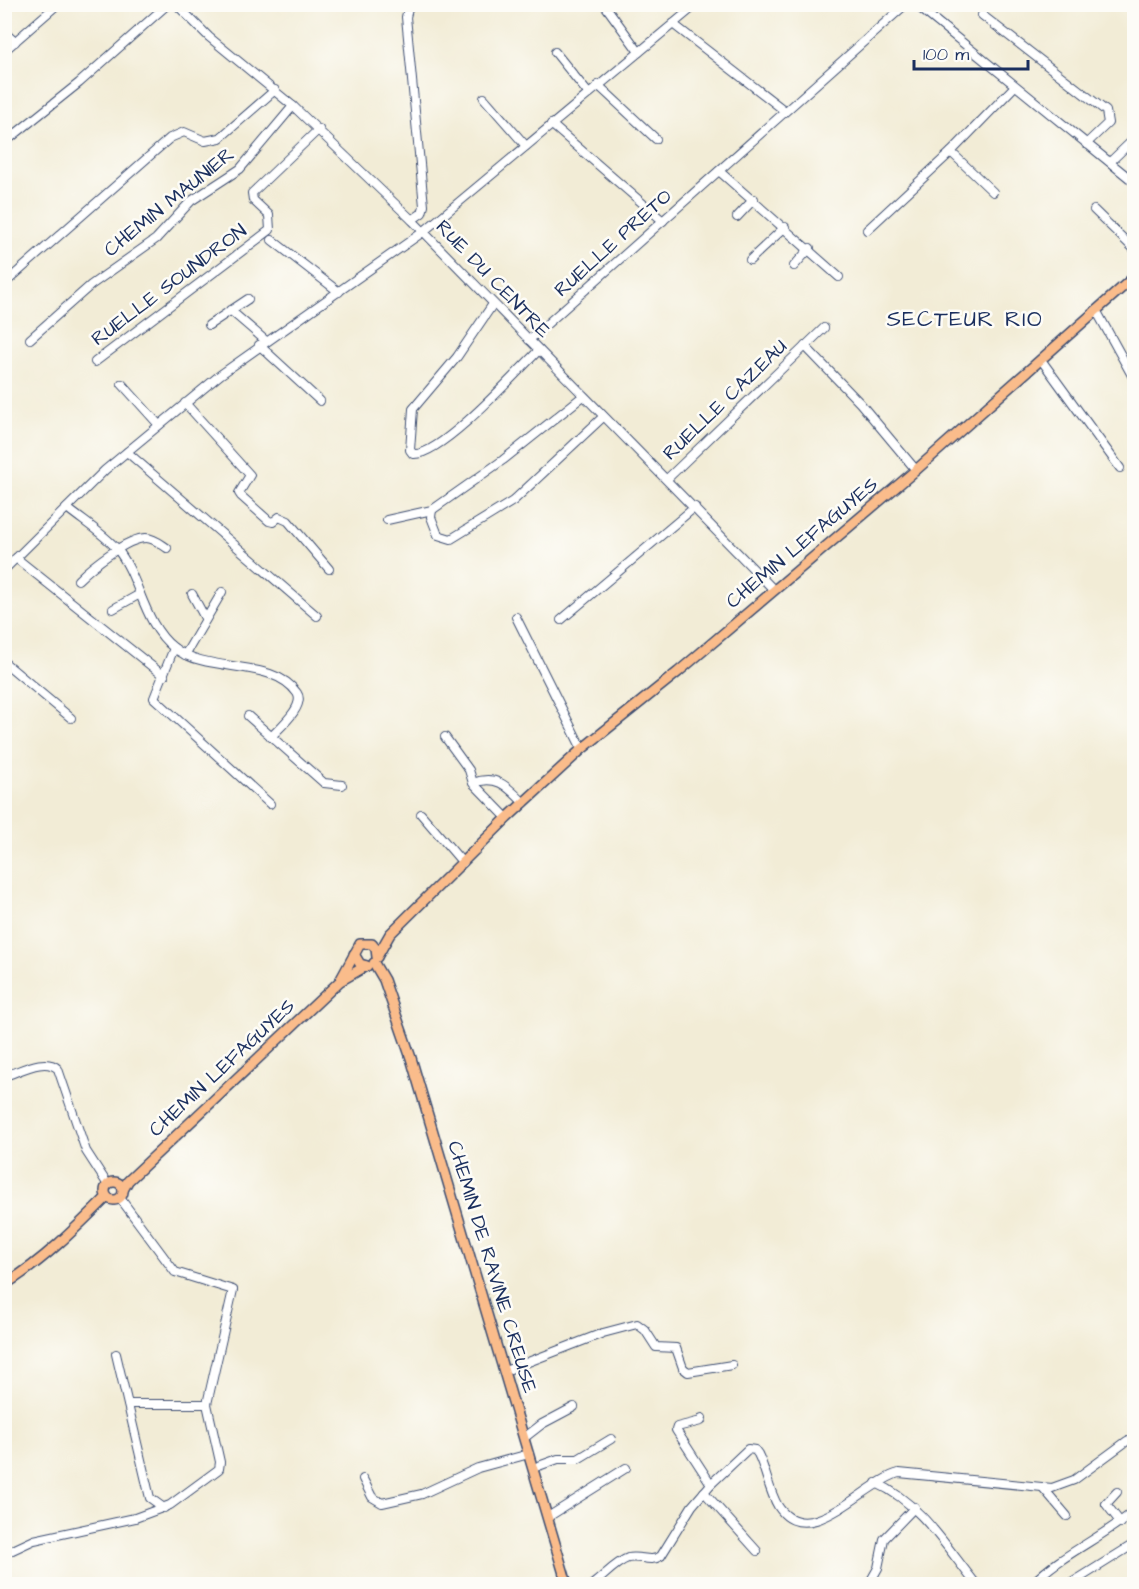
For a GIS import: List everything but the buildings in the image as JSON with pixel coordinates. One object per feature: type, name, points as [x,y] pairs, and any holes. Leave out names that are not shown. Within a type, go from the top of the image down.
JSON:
[{"type":"main road","name":"CHEMIN LEFAGUYES","points":[[121,1194],[128,1181],[340,981],[372,961],[390,934],[507,818],[582,749],[916,470],[1042,361],[1134,277]]},
{"type":"main road","name":"CHEMIN LEFAGUYES","points":[[366,943],[390,934]]},
{"type":"main road","points":[[366,943],[372,944],[372,961],[356,960],[354,954],[356,948],[366,943]]},
{"type":"main road","name":"CHEMIN LEFAGUYES","points":[[340,981],[354,954]]},
{"type":"main road","name":"CHEMIN DE RAVINE CREUSE","points":[[372,961],[384,980],[411,1058],[567,1584]]},
{"type":"main road","points":[[107,1197],[105,1189],[112,1184],[128,1181]]},
{"type":"main road","points":[[107,1197],[115,1200],[121,1194],[112,1184]]},
{"type":"main road","points":[[4,1285],[27,1271],[107,1197]]},
{"type":"street","points":[[4,51],[58,4]]},
{"type":"street","points":[[4,144],[79,83],[168,4]]},
{"type":"street","name":"RUE DU CENTRE","points":[[176,4],[209,37],[319,129],[412,220],[582,397],[695,507],[774,590]]},
{"type":"street","points":[[412,220],[422,213],[424,206],[406,17],[408,9],[414,4]]},
{"type":"street","points":[[604,4],[639,52]]},
{"type":"street","points":[[4,570],[127,452],[185,403],[263,343],[423,232],[697,4]]},
{"type":"street","name":"RUELLE PRETO","points":[[529,340],[906,4]]},
{"type":"street","points":[[915,4],[1014,87],[1134,182]]},
{"type":"street","points":[[982,15],[1106,111],[1107,123],[1086,144]]},
{"type":"street","points":[[673,24],[785,111]]},
{"type":"street","points":[[4,32],[15,42]]},
{"type":"street","points":[[555,52],[588,93]]},
{"type":"street","points":[[598,85],[656,139]]},
{"type":"street","points":[[867,230],[951,152],[1014,87]]},
{"type":"street","points":[[4,284],[170,138],[184,132],[205,141],[220,138],[275,90]]},
{"type":"street","points":[[484,98],[526,146]]},
{"type":"street","name":"CHEMIN MAUNIER","points":[[30,339],[91,285],[156,239],[190,201],[240,169],[293,106]]},
{"type":"street","points":[[551,124],[663,221]]},
{"type":"street","name":"RUELLE SOUNDRON","points":[[95,363],[270,230],[269,215],[253,200],[252,193],[319,129]]},
{"type":"street","points":[[1110,162],[1134,140]]},
{"type":"street","points":[[951,152],[993,192]]},
{"type":"street","points":[[719,171],[810,248],[839,277]]},
{"type":"street","points":[[737,217],[754,199]]},
{"type":"street","points":[[1094,210],[1134,249]]},
{"type":"street","points":[[750,260],[785,226]]},
{"type":"street","points":[[272,240],[339,292]]},
{"type":"street","points":[[794,266],[810,248]]},
{"type":"street","points":[[209,325],[248,299]]},
{"type":"street","points":[[493,304],[457,357],[413,409],[410,450],[413,454],[425,453],[483,408],[539,350]]},
{"type":"street","points":[[230,310],[320,401]]},
{"type":"street","points":[[1096,310],[1134,379]]},
{"type":"street","name":"RUELLE CAZEAU","points":[[667,479],[824,328]]},
{"type":"street","name":"RUELLE CAZEAU","points":[[805,346],[860,403],[916,470]]},
{"type":"street","points":[[1042,361],[1120,468]]},
{"type":"street","points":[[122,384],[159,425]]},
{"type":"street","points":[[387,520],[432,510],[503,460],[582,397]]},
{"type":"street","points":[[185,403],[250,476],[239,493],[241,496],[269,521],[273,522],[279,517],[288,521],[329,569]]},
{"type":"street","points":[[432,510],[431,517],[438,535],[451,538],[513,501],[603,417]]},
{"type":"street","points":[[127,452],[317,616]]},
{"type":"street","points":[[561,620],[695,507]]},
{"type":"street","points":[[67,508],[117,550],[155,626],[174,648],[185,655],[207,663],[265,672],[280,679],[296,692],[299,699],[297,707],[271,737]]},
{"type":"street","points":[[78,580],[117,550],[147,538],[168,548]]},
{"type":"street","points":[[16,558],[164,676]]},
{"type":"street","points":[[185,655],[222,592]]},
{"type":"street","points":[[113,609],[140,594]]},
{"type":"street","points":[[192,594],[205,618]]},
{"type":"street","points":[[516,616],[582,749]]},
{"type":"street","points":[[174,648],[164,676],[156,688],[154,698],[270,804]]},
{"type":"street","points":[[4,662],[71,718]]},
{"type":"street","points":[[248,716],[324,783],[342,785]]},
{"type":"street","points":[[445,736],[469,770],[473,783],[507,818]]},
{"type":"street","points":[[473,783],[487,780],[503,782],[524,803]]},
{"type":"street","points":[[421,814],[464,863]]},
{"type":"street","points":[[4,1076],[43,1064],[54,1064],[58,1069],[86,1151],[112,1184]]},
{"type":"street","points":[[4,1554],[34,1540],[135,1518],[164,1508],[219,1469],[220,1462],[207,1404],[233,1290],[175,1272],[121,1194]]},
{"type":"street","points":[[505,1371],[603,1334],[637,1324],[645,1330],[656,1347],[676,1348],[683,1368],[688,1372],[732,1365]]},
{"type":"street","points":[[116,1354],[150,1498],[164,1508]]},
{"type":"street","points":[[128,1404],[207,1404]]},
{"type":"street","points":[[525,1438],[542,1424],[574,1407]]},
{"type":"street","points":[[702,1418],[701,1421],[677,1427],[676,1430],[711,1484]]},
{"type":"street","points":[[533,1468],[558,1459],[578,1459],[611,1439]]},
{"type":"street","points":[[593,1584],[624,1560],[636,1557],[653,1560],[661,1556],[692,1506],[744,1451],[752,1448],[758,1454],[774,1497],[783,1513],[790,1518],[806,1522],[824,1519],[889,1475],[910,1472],[1044,1489],[1074,1480],[1126,1441]]},
{"type":"street","points":[[363,1479],[372,1497],[382,1503],[422,1494],[478,1468],[529,1454]]},
{"type":"street","points":[[548,1517],[626,1468]]},
{"type":"street","points":[[876,1483],[897,1492],[915,1507],[976,1584]]},
{"type":"street","points":[[1044,1489],[1067,1516]]},
{"type":"street","points":[[704,1492],[757,1551]]},
{"type":"street","points":[[1117,1492],[1106,1504],[1121,1523]]},
{"type":"street","points":[[869,1584],[878,1568],[884,1539],[915,1507]]},
{"type":"street","points":[[1032,1584],[1047,1570],[1121,1523],[1134,1511]]},
{"type":"street","points":[[1070,1584],[1134,1544]]},
{"type":"district","name":"SECTEUR RIO","points":[[965,319]]}]
